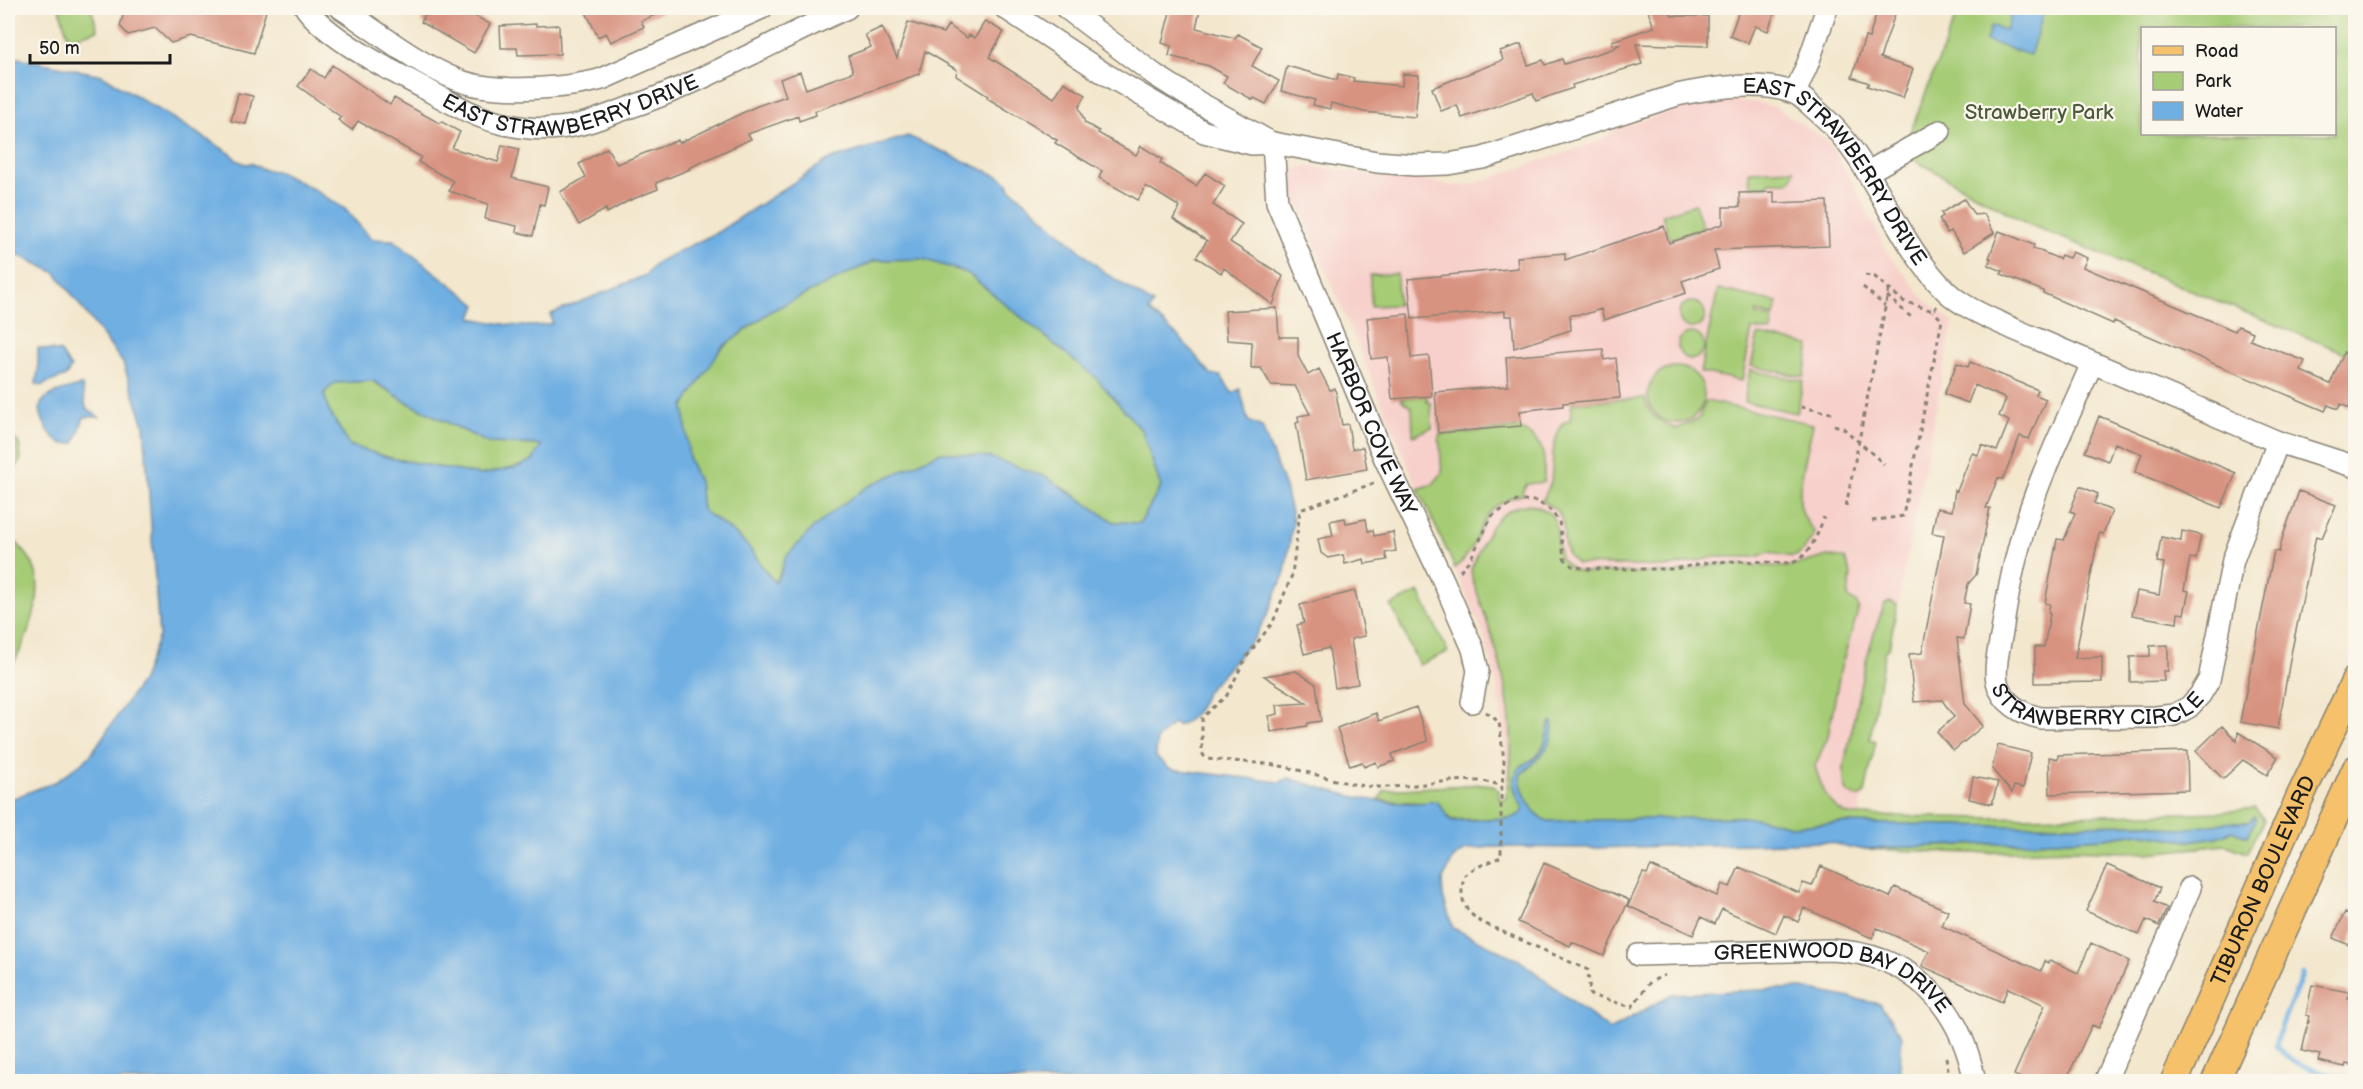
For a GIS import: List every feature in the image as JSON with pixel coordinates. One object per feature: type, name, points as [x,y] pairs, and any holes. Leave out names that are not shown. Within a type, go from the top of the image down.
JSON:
[{"type":"main road","name":"TIBURON BOULEVARD","points":[[2174,1082],[2355,679]]},
{"type":"main road","name":"TIBURON BOULEVARD","points":[[2215,1082],[2355,769]]},
{"type":"street","name":"EAST STRAWBERRY DRIVE","points":[[306,8],[311,15],[346,43],[391,71],[472,113],[503,124],[532,128],[559,128],[589,122],[654,99],[682,88],[847,8]]},
{"type":"street","name":"EAST STRAWBERRY DRIVE","points":[[341,8],[428,65],[458,80],[481,87],[506,88],[578,86],[602,79],[762,8]]},
{"type":"street","name":"EAST STRAWBERRY DRIVE","points":[[1005,8],[1101,72],[1195,128],[1231,140],[1252,144],[1273,143],[1377,162],[1415,165],[1448,164],[1494,155],[1677,95],[1701,90],[1745,86],[1795,93],[1834,125],[1868,172],[1917,257],[1947,292],[1981,314],[2092,363],[2278,442],[2355,467]]},
{"type":"street","name":"EAST STRAWBERRY DRIVE","points":[[1066,8],[1155,75],[1198,102],[1273,143]]},
{"type":"street","points":[[1795,93],[1827,8]]},
{"type":"street","points":[[1868,172],[1940,131]]},
{"type":"street","name":"HARBOR COVE WAY","points":[[1273,143],[1277,202],[1393,476],[1473,649],[1478,671],[1473,702]]},
{"type":"street","name":"STRAWBERRY CIRCLE","points":[[2092,363],[2032,504],[2022,535],[2005,610],[1996,669],[1997,682],[2008,702],[2030,716],[2064,718],[2174,715],[2189,707],[2200,695],[2209,680],[2214,662],[2233,560],[2278,442]]},
{"type":"street","points":[[2105,1082],[2190,888]]},
{"type":"street","name":"GREENWOOD BAY DRIVE","points":[[1638,955],[1848,950],[1887,960],[1917,978],[1942,1003],[1952,1017],[1966,1046],[1975,1082]]},
{"type":"path","points":[[1865,274],[1875,277],[1903,301],[1933,311],[1942,320],[1903,516],[1872,521]]},
{"type":"path","points":[[1863,286],[1885,306]]},
{"type":"path","points":[[1846,506],[1889,288]]},
{"type":"path","points":[[1933,311],[1947,292]]},
{"type":"path","points":[[1887,296],[1911,318]]},
{"type":"path","points":[[1801,407],[1836,414]]},
{"type":"path","points":[[1834,425],[1843,428],[1884,464]]},
{"type":"path","points":[[1393,476],[1300,510],[1292,575],[1273,622],[1245,659],[1227,695],[1202,718],[1202,753],[1206,759],[1277,765],[1365,786],[1398,788],[1462,780],[1488,781],[1502,786]]},
{"type":"path","points":[[1443,580],[1458,573],[1471,558],[1492,516],[1516,501],[1536,501],[1549,509],[1559,521],[1564,558],[1572,566],[1588,569],[1674,569],[1710,562],[1742,561],[1792,563],[1800,560],[1817,536],[1824,516]]},
{"type":"path","points":[[1473,702],[1499,722],[1504,760],[1501,799],[1502,851]]},
{"type":"shaded area","points":[[1732,101],[1755,102],[1775,107],[1827,141],[1847,172],[1889,255],[1925,300],[1953,322],[1889,649],[1885,650],[1870,739],[1876,741],[1859,816],[1506,816],[1507,760],[1497,684],[1483,632],[1418,489],[1288,181],[1293,170],[1306,166],[1424,180],[1452,186],[1473,184],[1597,142],[1618,128],[1689,106]]},
{"type":"green space","points":[[59,8],[91,8],[98,30],[69,39]]},
{"type":"green space","name":"Strawberry Park","points":[[1959,8],[2355,8],[2355,357],[2028,224],[1902,153]]},
{"type":"green space","points":[[1794,169],[1792,179],[1788,182],[1769,182],[1768,186],[1750,186],[1749,171]]},
{"type":"green space","points":[[1695,204],[1703,228],[1670,239],[1662,215]]},
{"type":"green space","points":[[923,259],[967,272],[1097,379],[1142,430],[1161,487],[1140,523],[1114,522],[1064,488],[786,558],[776,582],[739,538],[702,510],[699,482],[689,459],[678,372],[722,348],[771,311],[827,282],[877,260]]},
{"type":"green space","points":[[1397,274],[1398,305],[1371,306],[1370,275]]},
{"type":"green space","points":[[1718,289],[1777,302],[1774,316],[1756,312],[1756,315],[1773,319],[1771,332],[1752,329],[1742,381],[1700,372]]},
{"type":"green space","points":[[1692,302],[1701,306],[1705,315],[1701,324],[1692,328],[1683,324],[1679,315],[1683,306]]},
{"type":"green space","points":[[1691,333],[1700,337],[1704,346],[1700,355],[1691,359],[1682,355],[1678,346],[1682,337]]},
{"type":"green space","points":[[1758,335],[1810,345],[1804,377],[1751,366]]},
{"type":"green space","points":[[1671,367],[1681,367],[1696,375],[1702,384],[1704,395],[1702,406],[1696,415],[1681,423],[1671,423],[1660,418],[1653,411],[1648,400],[1648,390],[1653,379],[1660,372]]},
{"type":"green space","points":[[1750,370],[1803,381],[1797,413],[1744,402]]},
{"type":"green space","points":[[373,381],[405,401],[488,443],[542,445],[533,460],[518,467],[480,475],[390,458],[349,445],[328,409],[324,393],[335,383]]},
{"type":"green space","points":[[1427,396],[1427,402],[1431,403],[1432,428],[1413,436],[1412,408],[1400,399]]},
{"type":"green space","points":[[1645,398],[1652,414],[1676,429],[1698,419],[1706,401],[1813,424],[1800,500],[1803,515],[1815,533],[1804,549],[1796,556],[1769,552],[1757,557],[1716,557],[1669,567],[1577,564],[1567,552],[1563,526],[1558,512],[1542,501],[1551,483],[1554,444],[1562,423],[1570,420],[1572,403]]},
{"type":"green space","points":[[1518,428],[1534,438],[1542,449],[1544,482],[1527,484],[1522,495],[1506,500],[1494,508],[1465,558],[1455,568],[1418,489],[1433,484],[1442,473],[1439,435]]},
{"type":"green space","points":[[8,433],[19,443],[21,459],[8,483]]},
{"type":"green space","points":[[1529,504],[1548,512],[1553,518],[1556,524],[1560,558],[1571,569],[1582,572],[1674,573],[1709,565],[1789,567],[1828,556],[1845,559],[1851,574],[1848,597],[1856,602],[1859,608],[1841,667],[1828,736],[1815,766],[1826,795],[1836,807],[1849,815],[1986,818],[2222,812],[2255,808],[2264,820],[2247,853],[2226,845],[2148,853],[2073,850],[1974,853],[1860,849],[2104,838],[2139,833],[2188,841],[2217,837],[2233,831],[2243,832],[2224,823],[2192,830],[2164,829],[2151,824],[2000,826],[1839,823],[1791,826],[1762,819],[1740,817],[1547,821],[1537,814],[1528,802],[1520,775],[1528,769],[1551,736],[1550,722],[1546,741],[1540,751],[1514,777],[1523,807],[1521,814],[1512,818],[1451,820],[1437,801],[1424,803],[1378,800],[1385,790],[1483,784],[1493,785],[1499,791],[1499,799],[1505,799],[1511,758],[1506,689],[1471,569],[1486,536],[1497,519],[1516,507]]},
{"type":"green space","points":[[8,533],[34,567],[38,593],[32,622],[8,674]]},
{"type":"green space","points":[[1419,592],[1448,652],[1419,665],[1391,605]]},
{"type":"green space","points":[[1890,602],[1897,605],[1889,649],[1885,650],[1870,739],[1876,741],[1865,793],[1858,797],[1849,794],[1846,788],[1845,763],[1868,653],[1885,604]]},
{"type":"water","points":[[2013,8],[2045,8],[2030,55],[1986,41],[1991,26],[2006,30]]},
{"type":"water","points":[[8,56],[102,75],[233,155],[236,160],[246,164],[251,163],[265,170],[276,171],[308,186],[345,209],[371,239],[393,240],[477,305],[472,318],[512,325],[552,324],[551,314],[646,275],[657,262],[718,232],[828,160],[908,136],[1002,178],[1010,188],[1104,272],[1153,304],[1149,311],[1181,339],[1212,375],[1221,376],[1232,393],[1240,389],[1248,421],[1262,427],[1285,488],[1293,521],[1285,572],[1268,614],[1253,640],[1206,692],[1202,703],[1192,717],[1177,726],[1174,723],[1157,739],[1156,757],[1170,769],[1280,782],[1289,778],[1343,794],[1381,801],[1418,803],[1437,801],[1451,821],[1512,818],[1521,814],[1523,807],[1514,788],[1517,773],[1542,750],[1550,722],[1552,722],[1551,738],[1544,752],[1520,775],[1528,802],[1537,814],[1547,821],[1740,817],[1762,819],[1791,826],[1839,823],[2000,826],[2151,824],[2176,829],[2249,822],[2254,816],[2256,819],[2248,836],[2233,831],[2217,837],[2188,841],[2139,833],[2104,838],[1860,849],[1826,842],[1593,848],[1491,847],[1466,850],[1454,858],[1442,881],[1443,897],[1453,928],[1519,960],[1610,1030],[1672,994],[1802,988],[1880,1004],[1902,1036],[1899,1081],[8,1081],[8,798],[14,798],[57,781],[89,757],[142,680],[159,636],[144,425],[123,363],[56,273],[8,250]],"holes":[[[923,259],[967,273],[1097,379],[1142,431],[1161,487],[1140,523],[1114,522],[1046,477],[989,457],[941,452],[867,487],[836,509],[812,529],[785,558],[780,575],[775,582],[745,543],[702,510],[699,482],[689,459],[684,406],[721,348],[771,311],[876,260]],[[373,381],[405,401],[488,443],[541,445],[533,460],[518,467],[480,475],[390,458],[349,445],[328,409],[324,393],[335,383]]]},
{"type":"water","points":[[38,348],[61,352],[71,368],[66,376],[40,386],[36,384]]},
{"type":"water","points":[[82,385],[86,408],[99,417],[84,417],[75,443],[63,444],[53,437],[45,425],[41,406],[43,401],[51,395]]},
{"type":"building","points":[[125,8],[254,8],[266,11],[254,53],[191,37],[171,43],[155,28],[128,35],[120,26]]},
{"type":"building","points":[[429,8],[460,8],[490,24],[474,53],[421,22]]},
{"type":"building","points":[[584,8],[670,8],[641,21],[644,27],[611,42],[606,33],[598,37]]},
{"type":"building","points":[[1171,8],[1200,10],[1196,28],[1235,38],[1238,34],[1262,47],[1252,66],[1279,81],[1266,104],[1254,98],[1253,100],[1223,83],[1227,76],[1209,66],[1169,56],[1171,46],[1162,43]]},
{"type":"building","points":[[1647,8],[1669,8],[1672,16],[1708,16],[1708,46],[1636,44],[1642,64],[1572,85],[1573,88],[1536,101],[1533,93],[1462,118],[1457,105],[1441,111],[1432,88],[1503,60],[1500,51],[1521,44],[1528,65],[1543,60],[1545,65],[1562,59],[1564,64],[1612,49],[1619,45],[1612,44],[1612,41],[1654,27]]},
{"type":"building","points":[[1740,8],[1776,8],[1768,31],[1755,26],[1748,43],[1730,36]]},
{"type":"building","points":[[1878,8],[1897,8],[1880,58],[1913,69],[1903,98],[1867,86],[1869,83],[1852,77],[1865,37],[1869,38]]},
{"type":"building","points":[[985,21],[1004,32],[989,57],[1054,98],[1064,82],[1086,95],[1079,107],[1085,123],[1099,131],[1098,133],[1136,155],[1141,146],[1162,159],[1160,163],[1196,186],[1205,173],[1225,186],[1213,205],[1242,224],[1230,242],[1283,276],[1273,305],[1224,268],[1221,273],[1196,257],[1207,241],[1173,219],[1180,207],[1146,186],[1138,200],[1099,178],[1102,171],[1055,143],[1057,140],[987,98],[988,96],[956,76],[957,70],[925,51],[919,74],[815,111],[816,115],[799,121],[798,116],[748,134],[751,139],[656,183],[658,189],[628,201],[607,213],[606,209],[579,225],[560,192],[586,177],[579,164],[607,148],[617,164],[678,140],[679,143],[757,106],[786,96],[780,79],[800,72],[806,89],[853,72],[848,56],[871,47],[865,35],[882,27],[897,58],[908,22],[943,33],[948,25],[967,38],[969,35],[975,38]]},
{"type":"building","points":[[536,24],[536,26],[559,25],[560,54],[518,55],[517,48],[501,48],[500,26]]},
{"type":"building","points":[[332,65],[390,105],[394,98],[460,132],[452,148],[498,162],[502,145],[519,149],[512,178],[548,187],[544,205],[540,204],[533,236],[516,232],[517,226],[485,219],[488,204],[449,191],[453,181],[418,162],[421,157],[358,121],[352,130],[338,120],[341,117],[298,86],[311,69],[324,78]]},
{"type":"building","points":[[1287,66],[1337,80],[1338,74],[1354,78],[1353,81],[1402,86],[1403,74],[1419,75],[1415,117],[1364,112],[1331,103],[1330,109],[1313,105],[1315,100],[1281,91]]},
{"type":"building","points":[[238,93],[253,96],[246,124],[231,121]]},
{"type":"building","points":[[1774,192],[1774,203],[1827,201],[1829,246],[1714,250],[1719,269],[1682,281],[1686,293],[1604,320],[1601,309],[1586,314],[1570,315],[1571,330],[1514,348],[1512,316],[1505,316],[1505,311],[1412,319],[1408,279],[1518,268],[1517,257],[1565,253],[1565,260],[1664,226],[1669,243],[1723,224],[1723,207],[1740,207],[1739,193]]},
{"type":"building","points":[[1964,199],[1974,215],[1984,214],[1994,233],[1964,252],[1951,231],[1947,233],[1939,219],[1943,216],[1941,213]]},
{"type":"building","points":[[1999,231],[2034,245],[2033,248],[2059,259],[2061,255],[2069,258],[2072,252],[2087,258],[2083,267],[2235,331],[2238,326],[2253,332],[2250,340],[2305,361],[2301,371],[2330,384],[2344,352],[2355,357],[2355,393],[2349,408],[2341,404],[2338,409],[2328,405],[2325,411],[2114,321],[2113,324],[2001,274],[2003,271],[1988,265]]},
{"type":"building","points":[[1277,308],[1279,337],[1298,337],[1298,356],[1308,375],[1319,369],[1330,390],[1335,388],[1342,425],[1348,424],[1352,449],[1363,447],[1367,469],[1306,480],[1296,423],[1299,422],[1298,416],[1310,414],[1295,386],[1271,385],[1261,368],[1251,368],[1252,342],[1227,340],[1225,311]]},
{"type":"building","points":[[1408,314],[1411,358],[1429,356],[1432,396],[1392,399],[1388,357],[1371,359],[1367,318]]},
{"type":"building","points":[[1603,349],[1604,360],[1616,358],[1620,398],[1563,403],[1563,406],[1520,411],[1521,426],[1438,433],[1435,392],[1508,386],[1506,357]]},
{"type":"building","points":[[1970,362],[2038,390],[2036,395],[2046,399],[2029,439],[2020,436],[2003,479],[1998,478],[1986,508],[1990,508],[1976,575],[1968,584],[1964,603],[1970,604],[1964,639],[1957,638],[1965,704],[1983,726],[1953,751],[1937,732],[1954,717],[1942,700],[1914,702],[1909,654],[1922,653],[1944,535],[1932,533],[1937,508],[1952,511],[1955,490],[1957,491],[1972,453],[1978,455],[1982,445],[1997,451],[2009,421],[1999,416],[2006,399],[1975,385],[1968,403],[1944,394],[1957,363],[1968,367]]},
{"type":"building","points":[[2099,416],[2236,473],[2221,508],[2135,472],[2142,454],[2115,443],[2108,461],[2085,452]]},
{"type":"building","points":[[2080,486],[2098,494],[2094,503],[2112,511],[2103,534],[2099,533],[2075,658],[2102,657],[2102,682],[2035,683],[2035,647],[2044,647],[2050,614],[2048,613],[2050,604],[2045,603],[2057,539],[2064,540],[2075,513],[2070,511]]},
{"type":"building","points":[[2299,491],[2336,505],[2322,538],[2316,536],[2278,729],[2240,722],[2274,551],[2279,552]]},
{"type":"building","points":[[1345,518],[1346,523],[1366,519],[1368,531],[1373,530],[1374,536],[1393,532],[1396,551],[1385,553],[1387,560],[1365,564],[1364,559],[1345,564],[1343,555],[1328,558],[1321,553],[1318,539],[1333,536],[1330,521]]},
{"type":"building","points":[[2182,531],[2201,535],[2196,559],[2190,558],[2184,590],[2189,591],[2184,614],[2178,613],[2177,623],[2132,615],[2137,591],[2159,595],[2164,563],[2157,562],[2161,537],[2181,541]]},
{"type":"building","points":[[1355,591],[1365,636],[1351,639],[1358,684],[1335,688],[1329,648],[1304,654],[1297,625],[1304,623],[1300,605]]},
{"type":"building","points":[[2168,645],[2168,671],[2163,671],[2164,681],[2130,682],[2130,657],[2150,656],[2150,646]]},
{"type":"building","points":[[1296,671],[1316,684],[1321,721],[1308,723],[1307,726],[1271,732],[1269,716],[1278,714],[1277,705],[1307,703],[1264,676]]},
{"type":"building","points":[[1416,707],[1428,741],[1392,754],[1394,761],[1378,767],[1376,762],[1364,767],[1362,762],[1350,766],[1337,728],[1376,713],[1379,721]]},
{"type":"building","points":[[2222,726],[2237,741],[2238,732],[2278,757],[2267,775],[2243,760],[2223,779],[2196,751]]},
{"type":"building","points":[[1998,745],[2031,753],[2023,788],[2014,786],[2012,793],[1992,769]]},
{"type":"building","points":[[2187,751],[2188,790],[2050,794],[2049,757],[2058,759],[2058,755]]},
{"type":"building","points":[[1973,777],[1998,782],[1992,804],[1969,799]]},
{"type":"building","points":[[1544,863],[1629,900],[1604,956],[1572,942],[1570,946],[1518,922]]},
{"type":"building","points":[[2107,865],[2160,888],[2154,902],[2167,908],[2159,926],[2146,920],[2139,935],[2086,911]]},
{"type":"building","points":[[1651,866],[1717,896],[1722,884],[1730,887],[1739,867],[1799,893],[1803,883],[1812,886],[1821,866],[1890,897],[1895,887],[1948,911],[1942,926],[2041,971],[2045,961],[2049,963],[2050,960],[2078,973],[2091,943],[2129,961],[2099,1028],[2092,1025],[2065,1082],[2029,1082],[2014,1075],[2045,1005],[2008,988],[2002,1002],[1922,966],[1929,951],[1877,928],[1872,938],[1804,908],[1798,922],[1784,915],[1776,933],[1722,909],[1715,924],[1701,917],[1693,935],[1628,906],[1643,873],[1647,874]]},
{"type":"building","points":[[2345,912],[2355,917],[2355,930],[2349,945],[2333,938]]},
{"type":"building","points":[[2312,985],[2349,992],[2348,998],[2355,999],[2355,1066],[2346,1064],[2345,1067],[2318,1061],[2320,1055],[2302,1051],[2310,1016],[2306,1015]]},
{"type":"waterway","points":[[2302,974],[2276,1046],[2302,1065],[2323,1073],[2356,1080]]}]
